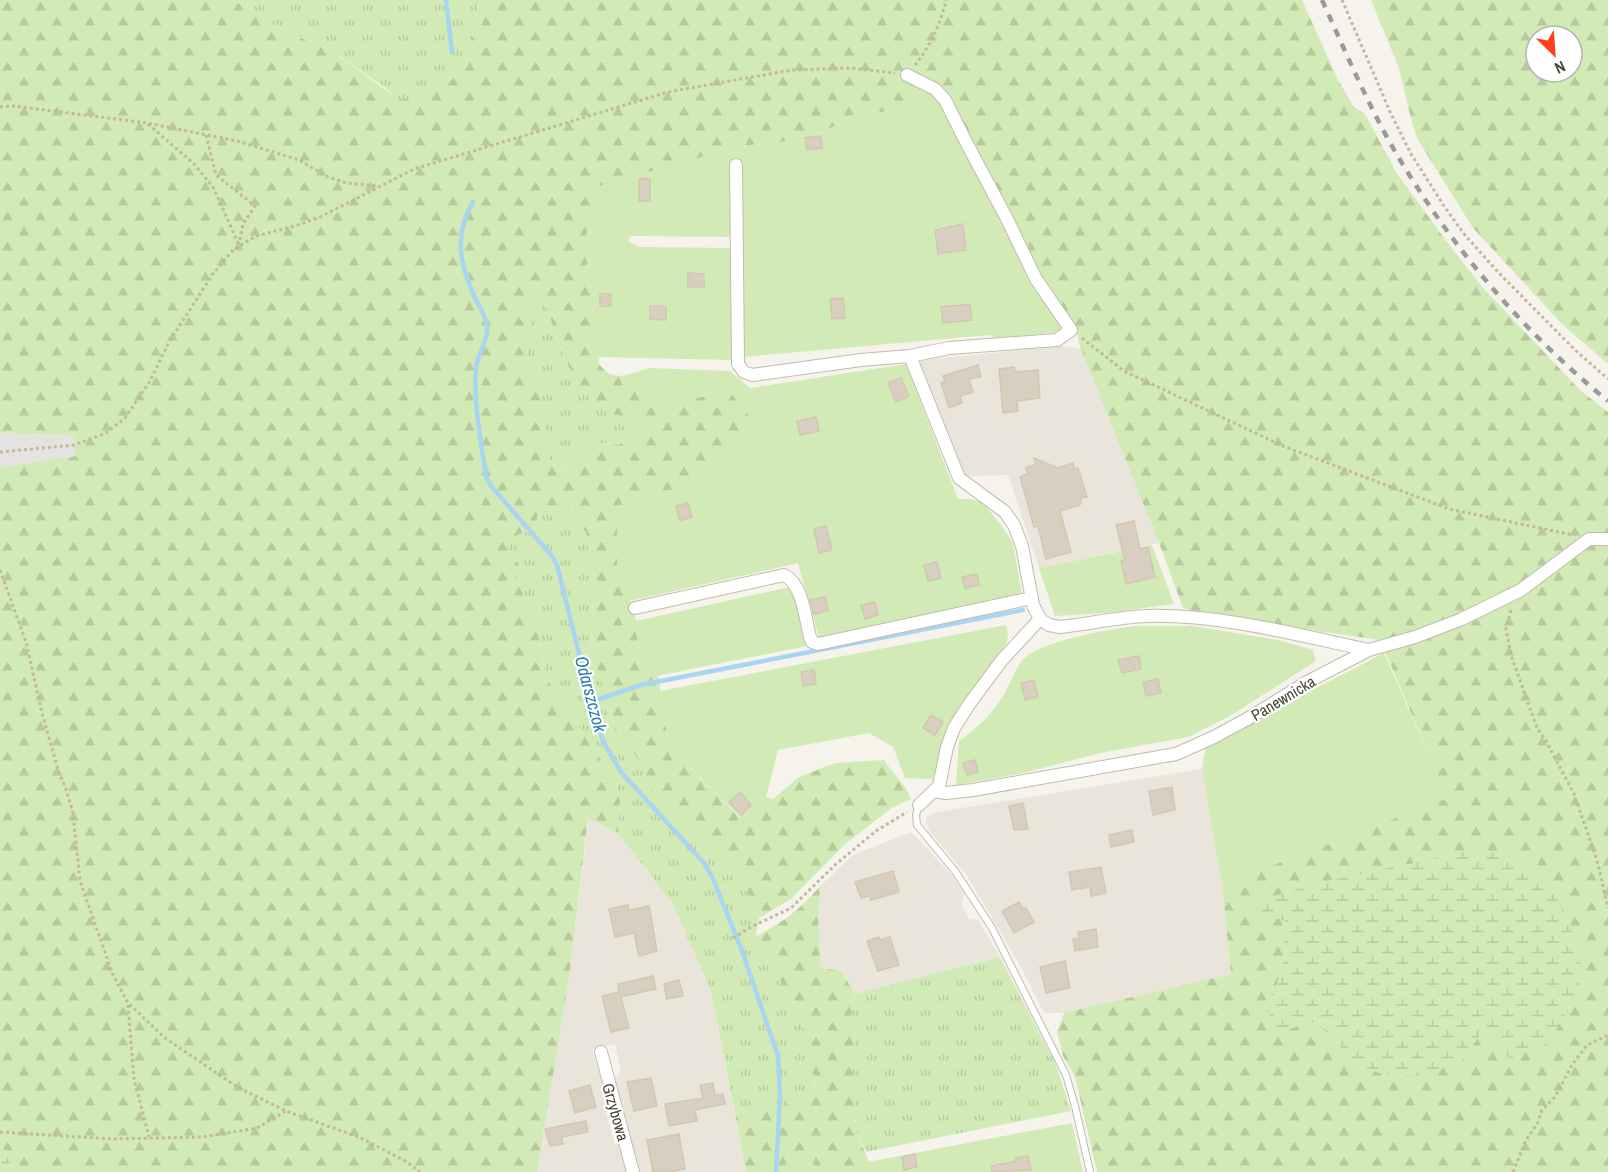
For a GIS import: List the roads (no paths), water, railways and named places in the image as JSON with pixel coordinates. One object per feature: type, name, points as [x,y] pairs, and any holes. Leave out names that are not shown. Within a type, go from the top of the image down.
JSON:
[{"type":"street","points":[[736,165],[738,364],[744,372],[752,375],[861,360],[910,356],[949,348],[1057,340],[1071,330],[1036,279],[945,100],[936,89],[908,75]]},
{"type":"street","points":[[910,356],[959,478],[1005,512],[1014,525],[1022,546],[1033,605],[1040,619],[1049,625],[1060,627],[1146,616],[1185,617],[1275,629],[1369,650]]},
{"type":"street","name":"Panewnicka","points":[[934,791],[946,793],[973,790],[1176,754],[1250,718],[1307,682],[1369,650],[1462,620],[1521,590],[1589,539],[1608,539]]},
{"type":"street","points":[[635,608],[784,575],[792,579],[797,587],[810,637],[812,642],[818,644],[1032,598]]},
{"type":"street","points":[[919,805],[939,786],[947,747],[954,728],[1002,660],[1040,619]]},
{"type":"street","name":"Grzybowa","points":[[601,1052],[633,1172]]},
{"type":"lane","points":[[919,805],[916,815],[917,825],[955,871],[992,928],[1066,1075],[1076,1106],[1089,1172]]},
{"type":"waterway","name":"Odarszczok","points":[[446,0],[452,52]]},
{"type":"waterway","name":"Odarszczok","points":[[473,202],[463,226],[461,250],[466,274],[487,327],[476,367],[475,380],[478,422],[486,476],[491,486],[552,556],[557,565],[596,722],[604,743],[621,772],[704,863],[713,879],[741,948],[778,1056],[780,1095],[776,1172]]},
{"type":"waterway","points":[[591,702],[641,685],[1023,610]]},
{"type":"railway","points":[[1322,0],[1382,127],[1405,168],[1448,232],[1523,322],[1550,350],[1608,401]]}]
